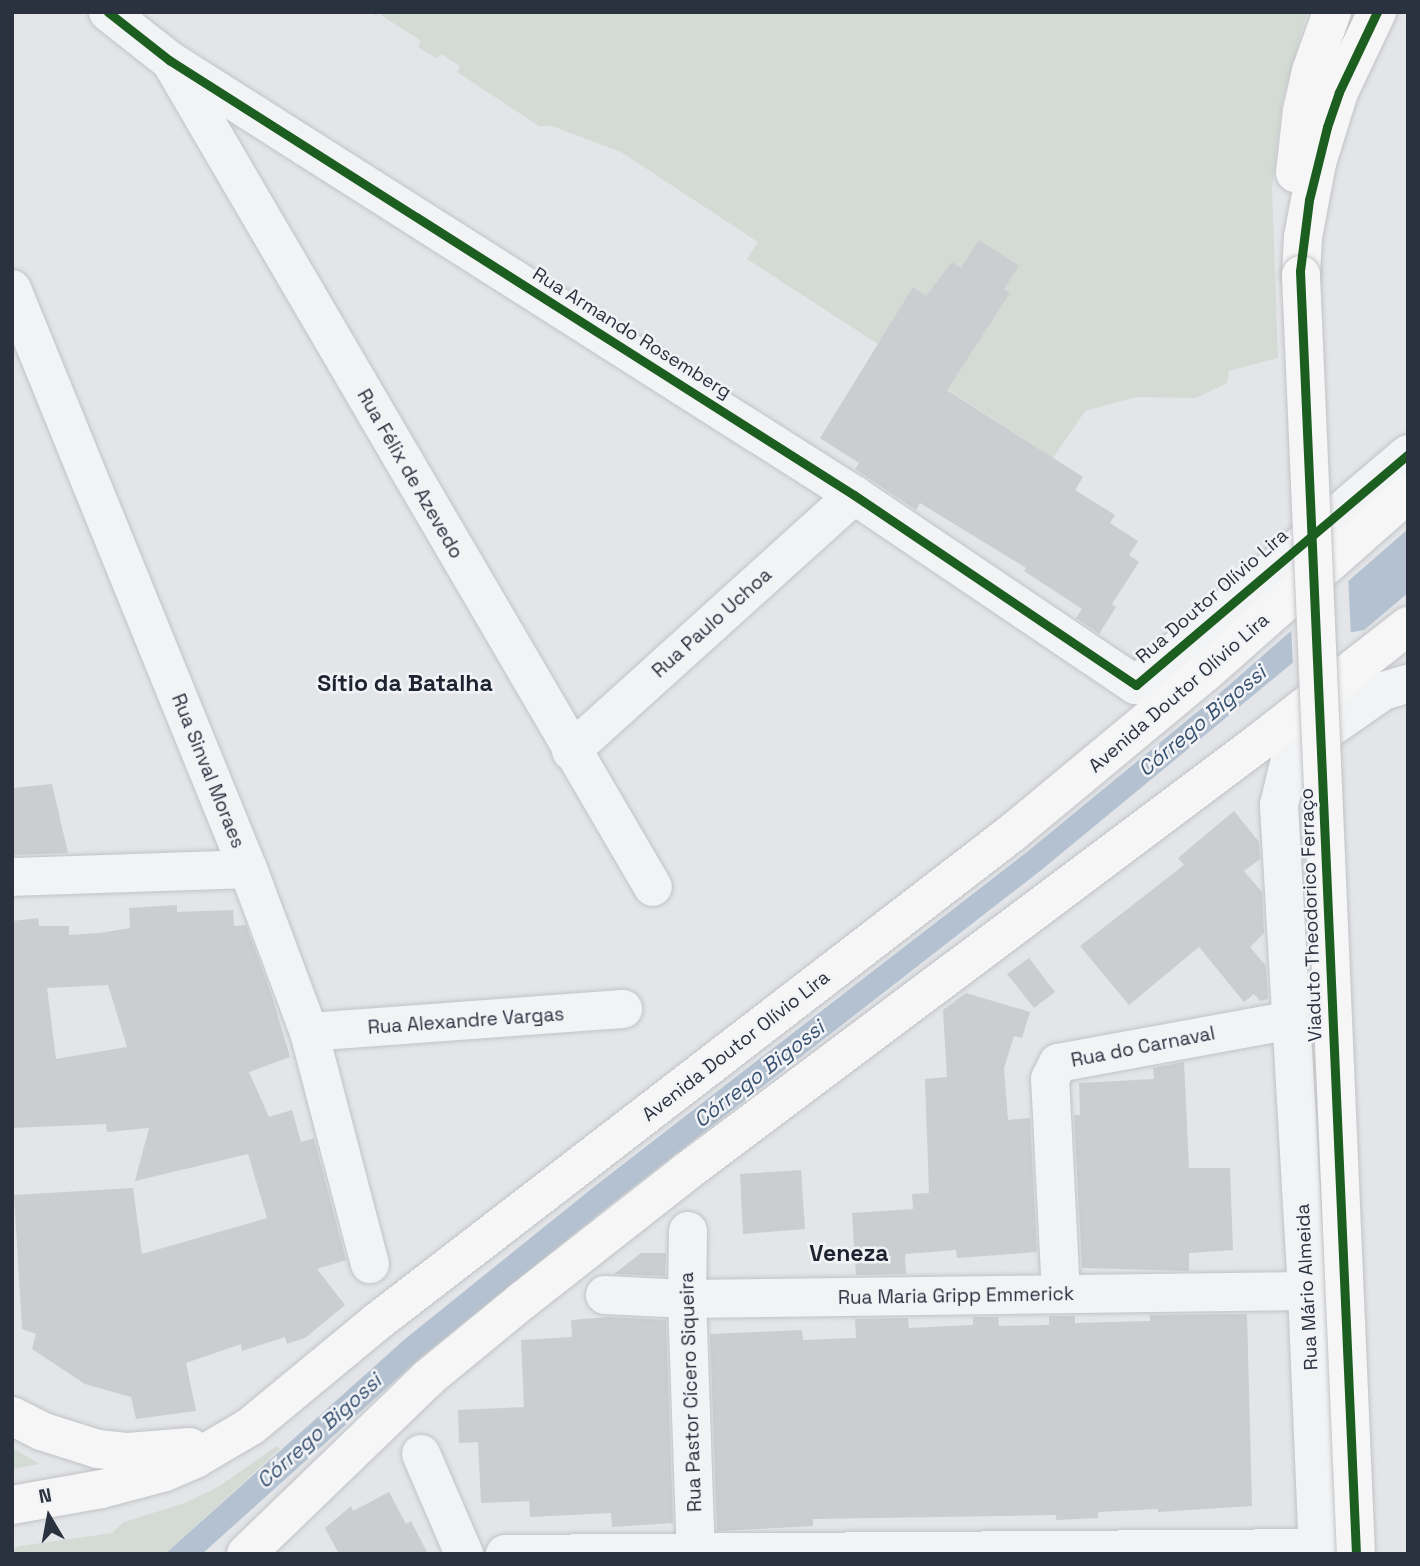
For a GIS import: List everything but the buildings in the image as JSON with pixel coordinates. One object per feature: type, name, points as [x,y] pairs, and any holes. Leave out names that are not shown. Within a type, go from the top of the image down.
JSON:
[{"type":"main road","points":[[1301,273],[1296,234],[1297,152],[1311,71],[1332,12]]},
{"type":"main road","points":[[1301,273],[1309,200],[1327,127],[1345,80],[1377,12]]},
{"type":"main road","name":"Viaduto Theodorico Ferraço","points":[[1301,273],[1356,1554]]},
{"type":"main road","name":"Avenida Doutor Olívio Lira","points":[[12,1505],[102,1489],[165,1472],[195,1459],[251,1426],[378,1321],[1012,833],[1206,672],[1408,493]]},
{"type":"main road","points":[[246,1554],[428,1378],[523,1300],[686,1172],[1257,744],[1408,626]]},
{"type":"main road","points":[[12,1416],[69,1442],[128,1452],[191,1447],[251,1426]]},
{"type":"street","name":"Rua Armando Rosemberg","points":[[108,12],[169,60],[854,495],[1136,685]]},
{"type":"street","name":"Rua Félix de Azevedo","points":[[169,60],[653,887]]},
{"type":"street","name":"Rua Sinval Moraes","points":[[12,289],[248,869],[309,1032],[370,1264]]},
{"type":"street","name":"Rua Doutor Olívio Lira","points":[[1136,685],[1408,454]]},
{"type":"street","name":"Rua Paulo Uchoa","points":[[571,751],[854,495]]},
{"type":"street","name":"Rua Mário Almeida","points":[[1318,1551],[1293,1020],[1279,805],[1291,755],[1383,691],[1408,684]]},
{"type":"street","points":[[12,877],[248,869]]},
{"type":"street","name":"Rua Alexandre Vargas","points":[[309,1032],[623,1009]]},
{"type":"street","name":"Rua do Carnaval","points":[[1061,1294],[1050,1079],[1058,1063],[1293,1020]]},
{"type":"street","name":"Rua Pastor Cícero Siqueira","points":[[688,1231],[687,1299],[696,1553]]},
{"type":"street","name":"Rua Maria Gripp Emmerick","points":[[605,1295],[687,1299],[1307,1291]]},
{"type":"street","points":[[421,1454],[464,1554]]},
{"type":"street","points":[[506,1554],[1318,1551]]},
{"type":"shaded area","points":[[370,12],[1307,12],[1282,101],[1272,189],[1278,358],[1229,371],[1227,383],[1196,398],[1136,397],[1085,411],[1053,458],[747,259],[758,242],[621,152],[552,126],[539,126],[457,72],[460,66],[441,54],[437,59],[418,47],[421,41],[378,13],[376,16]]},
{"type":"shaded area","points":[[277,1446],[280,1449],[165,1554],[12,1554],[12,1549],[20,1546],[112,1533],[124,1522],[185,1503],[218,1487]]},
{"type":"shaded area","points":[[12,1448],[40,1464],[12,1469]]},
{"type":"water","name":"Córrego Bigossi","points":[[1408,529],[1408,593],[1364,630],[1324,637],[1040,871],[609,1206],[420,1358],[202,1554],[165,1554],[405,1339],[595,1186],[1027,852],[1213,699]]},
{"type":"pier","points":[[1348,575],[1351,636],[1325,640],[1293,667],[1291,625]]},
{"type":"cycle path","points":[[108,12],[169,60],[854,495],[1136,685],[1408,454]]},
{"type":"cycle path","points":[[1356,1554],[1300,271],[1309,200],[1327,127],[1339,92],[1377,12]]},
{"type":"district","name":"Sítio da Batalha","points":[[405,683]]},
{"type":"district","name":"Veneza","points":[[849,1253]]}]
